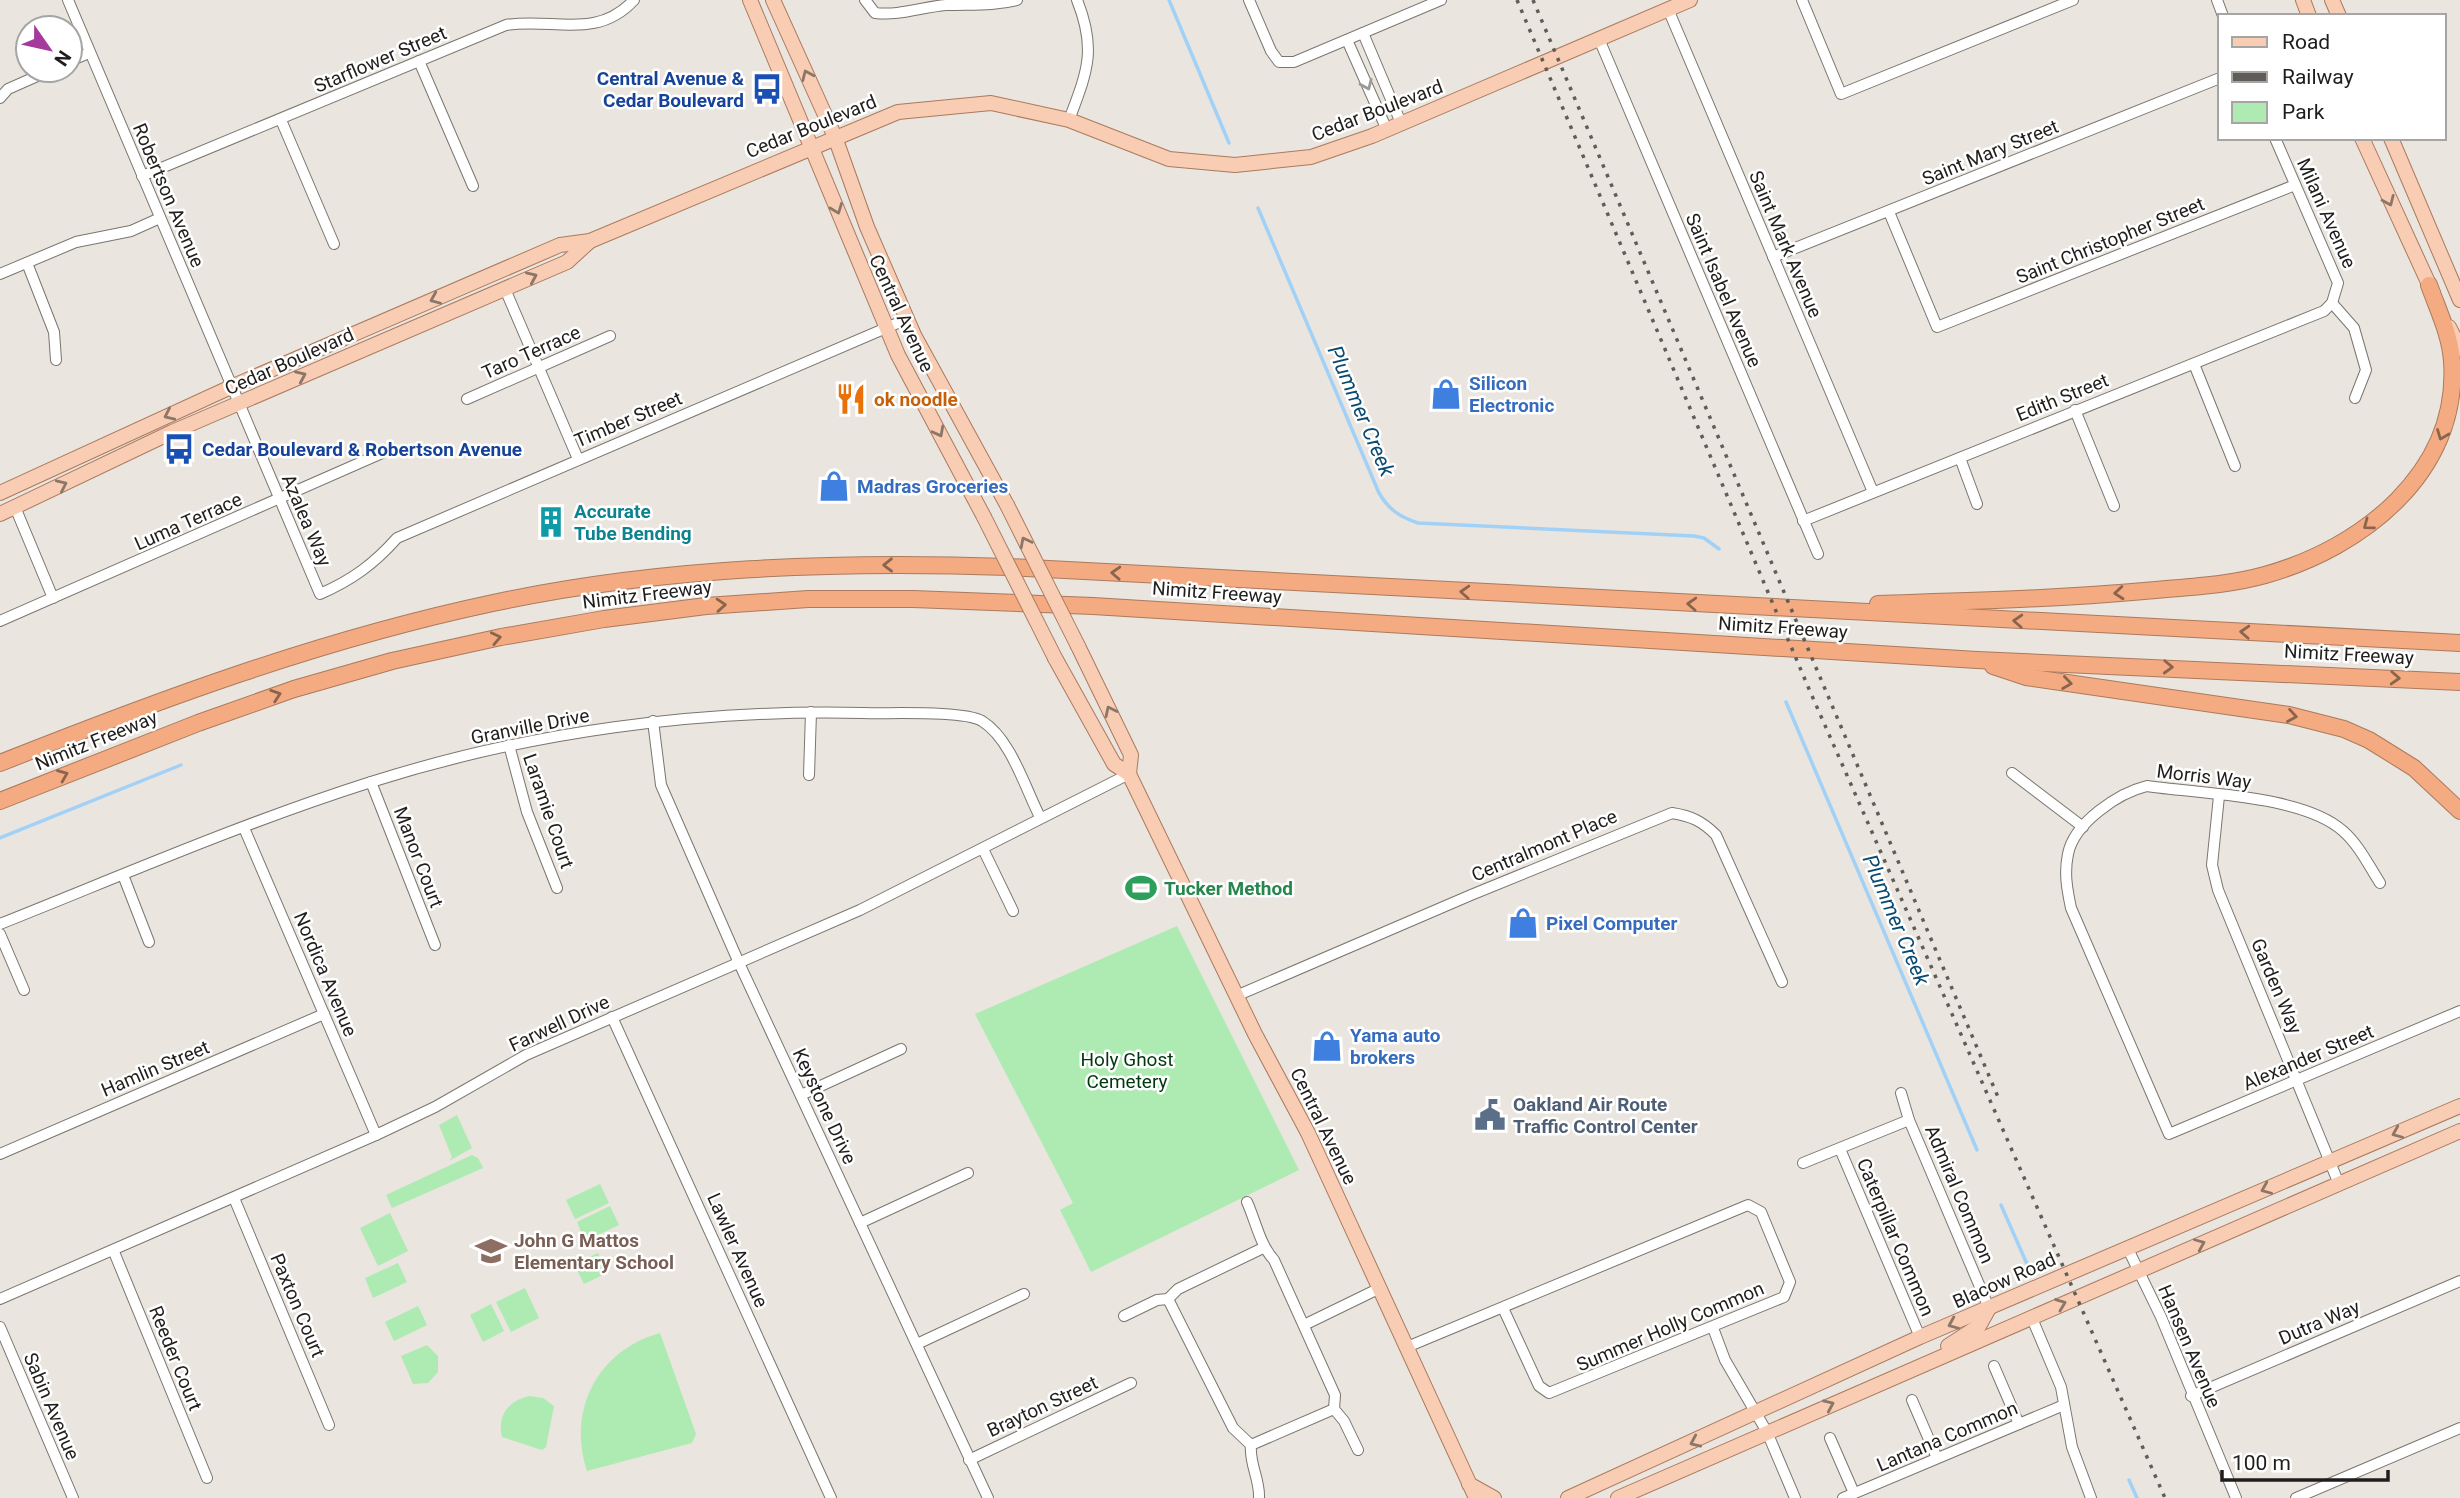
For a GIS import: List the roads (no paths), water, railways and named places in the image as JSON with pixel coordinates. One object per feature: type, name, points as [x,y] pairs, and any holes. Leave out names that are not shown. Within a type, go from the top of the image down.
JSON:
[{"type":"highway","points":[[1760,608],[2057,598],[2187,587],[2263,576],[2332,549],[2377,518],[2398,499],[2433,456],[2442,435],[2449,411],[2452,361],[2448,335],[2429,285]]},
{"type":"highway","name":"Nimitz Freeway","points":[[0,763],[184,691],[386,628],[494,603],[601,584],[704,573],[917,564],[2460,643]]},
{"type":"highway","name":"Nimitz Freeway","points":[[0,801],[198,723],[294,689],[392,661],[501,637],[706,606],[808,600],[1017,602],[1977,660],[2460,682]]},
{"type":"highway","points":[[2376,638],[2460,637]]},
{"type":"highway","points":[[1977,660],[2026,677],[2289,715],[2344,729],[2381,747],[2414,768],[2460,811]]},
{"type":"main road","name":"Central Avenue","points":[[750,0],[898,355],[1055,658],[1114,764],[1129,774],[1236,996],[1285,1087],[1380,1288],[1468,1491],[1476,1498]]},
{"type":"main road","name":"Central Avenue","points":[[773,0],[835,137],[867,227],[907,319],[1007,505],[1132,755],[1129,774]]},
{"type":"main road","name":"Cedar Boulevard","points":[[0,493],[231,387],[560,245],[590,241],[898,111],[991,103],[1069,120],[1169,159],[1235,165],[1311,157],[1387,130],[1690,0]]},
{"type":"main road","points":[[2363,140],[2460,349]]},
{"type":"main road","points":[[2392,140],[2460,300]]},
{"type":"main road","name":"Cedar Boulevard","points":[[0,514],[238,404],[567,262],[590,241]]},
{"type":"main road","name":"Blacow Road","points":[[1568,1498],[1757,1414],[1920,1337],[2460,1106]]},
{"type":"main road","points":[[1618,1498],[2031,1315],[2460,1131]]},
{"type":"main road","points":[[1935,1359],[1953,1341],[1979,1326],[1989,1308]]},
{"type":"main road","points":[[1468,1491],[1494,1498]]},
{"type":"street","name":"Robertson Avenue","points":[[68,0],[238,404]]},
{"type":"street","name":"Starflower Street","points":[[142,176],[506,25],[526,21],[581,27],[612,16],[634,0]]},
{"type":"street","points":[[865,0],[875,13],[889,15],[945,5],[997,5],[1017,0]]},
{"type":"street","points":[[1069,120],[1088,71],[1091,48],[1088,28],[1077,0]]},
{"type":"street","points":[[1249,0],[1271,51],[1279,62],[1294,62],[1441,0]]},
{"type":"street","points":[[1802,0],[1841,94],[2073,0]]},
{"type":"street","name":"Saint Mark Avenue","points":[[1668,9],[1873,492]]},
{"type":"street","points":[[1363,33],[1401,123]]},
{"type":"street","name":"Saint Isabel Avenue","points":[[1599,39],[1818,554]]},
{"type":"street","points":[[1347,40],[1387,130]]},
{"type":"street","points":[[84,55],[89,53]]},
{"type":"street","points":[[419,61],[473,186]]},
{"type":"street","name":"Saint Mary Street","points":[[1773,257],[2218,79]]},
{"type":"street","points":[[0,97],[8,89],[19,84]]},
{"type":"street","points":[[281,120],[334,244]]},
{"type":"street","name":"Milani Avenue","points":[[2276,140],[2338,283],[2332,303]]},
{"type":"street","name":"Saint Christopher Street","points":[[1889,212],[1937,327],[2295,185]]},
{"type":"street","points":[[0,274],[76,242],[131,230],[160,218]]},
{"type":"street","points":[[27,263],[54,332],[56,360]]},
{"type":"street","points":[[505,289],[578,459]]},
{"type":"street","points":[[2332,303],[2354,328],[2367,370],[2355,398]]},
{"type":"street","name":"Edith Street","points":[[1803,521],[2325,311],[2332,303]]},
{"type":"street","name":"Timber Street","points":[[373,564],[397,538],[907,319]]},
{"type":"street","name":"Taro Terrace","points":[[467,399],[610,336]]},
{"type":"street","points":[[2194,364],[2235,466]]},
{"type":"street","name":"Azalea Way","points":[[238,404],[320,594],[348,582],[373,564]]},
{"type":"street","points":[[2075,410],[2114,506]]},
{"type":"street","name":"Luma Terrace","points":[[0,621],[389,450]]},
{"type":"street","points":[[1959,458],[1977,503]]},
{"type":"street","points":[[15,507],[53,598]]},
{"type":"street","points":[[809,775],[811,712]]},
{"type":"street","name":"Granville Drive","points":[[0,923],[244,828],[371,782],[509,745],[653,721],[811,712],[954,716],[981,721],[1003,742],[1040,817]]},
{"type":"street","name":"Keystone Drive","points":[[653,721],[661,785],[739,963],[988,1498]]},
{"type":"street","name":"Laramie Court","points":[[509,745],[527,812],[557,888]]},
{"type":"street","points":[[2012,773],[2083,827]]},
{"type":"street","name":"Farwell Drive","points":[[0,1299],[114,1252],[376,1135],[435,1107],[526,1055],[860,910],[1129,774]]},
{"type":"street","name":"Manor Court","points":[[371,782],[435,945]]},
{"type":"street","name":"Morris Way","points":[[2169,1134],[2071,908],[2065,883],[2068,851],[2083,827],[2126,791],[2147,786],[2280,803],[2314,813],[2342,830],[2357,846],[2380,883]]},
{"type":"street","name":"Garden Way","points":[[2219,796],[2213,865],[2218,890],[2299,1081],[2339,1184]]},
{"type":"street","name":"Centralmont Place","points":[[1236,996],[1471,895],[1672,813],[1690,816],[1704,823],[1716,835],[1782,982]]},
{"type":"street","name":"Nordica Avenue","points":[[244,828],[376,1135]]},
{"type":"street","points":[[982,849],[1013,911]]},
{"type":"street","points":[[123,875],[149,942]]},
{"type":"street","points":[[0,934],[24,990]]},
{"type":"street","name":"Alexander Street","points":[[2169,1134],[2460,1011]]},
{"type":"street","name":"Hamlin Street","points":[[0,1154],[324,1014]]},
{"type":"street","name":"Lawler Avenue","points":[[612,1017],[827,1497]]},
{"type":"street","points":[[802,1095],[901,1049]]},
{"type":"street","name":"Admiral Common","points":[[1901,1093],[1909,1121],[1989,1308]]},
{"type":"street","points":[[1803,1163],[1909,1121]]},
{"type":"street","name":"Caterpillar Common","points":[[1840,1149],[1920,1337]]},
{"type":"street","points":[[860,1223],[968,1173]]},
{"type":"street","name":"Paxton Court","points":[[234,1198],[329,1425]]},
{"type":"street","points":[[1247,1202],[1262,1236],[1264,1248],[1274,1260],[1335,1395],[1334,1409],[1344,1421],[1358,1450]]},
{"type":"street","name":"Summer Holly Common","points":[[1407,1348],[1748,1205],[1761,1212],[1790,1282],[1784,1297],[1713,1328],[1546,1393],[1539,1386],[1503,1308]]},
{"type":"street","name":"Hansen Avenue","points":[[2127,1247],[2161,1317],[2191,1396],[2236,1498]]},
{"type":"street","points":[[1124,1316],[1157,1300],[1168,1299],[1178,1289],[1264,1248]]},
{"type":"street","name":"Reeder Court","points":[[114,1252],[207,1478]]},
{"type":"street","name":"Dutra Way","points":[[2191,1396],[2460,1281]]},
{"type":"street","points":[[1304,1325],[1380,1288]]},
{"type":"street","points":[[917,1344],[1024,1294]]},
{"type":"street","points":[[1168,1299],[1233,1427],[1251,1445],[1250,1459],[1260,1486],[1259,1498]]},
{"type":"street","points":[[2031,1315],[2061,1387],[2071,1447],[2091,1498]]},
{"type":"street","name":"Sabin Avenue","points":[[0,1327],[73,1498]]},
{"type":"street","points":[[1713,1328],[1725,1360],[1767,1432],[1796,1498]]},
{"type":"street","points":[[1994,1366],[2019,1424]]},
{"type":"street","name":"Brayton Street","points":[[969,1460],[1130,1383]]},
{"type":"street","points":[[1912,1400],[1937,1458]]},
{"type":"street","name":"Lantana Common","points":[[1849,1496],[2064,1405]]},
{"type":"street","points":[[1251,1445],[1334,1409]]},
{"type":"street","points":[[2296,1498],[2460,1428]]},
{"type":"street","points":[[1830,1438],[1849,1496]]},
{"type":"waterway","name":"Plummer Creek","points":[[1169,0],[1229,143]]},
{"type":"waterway","name":"Plummer Creek","points":[[1258,208],[1379,493],[1396,512],[1418,523],[1694,536],[1704,538],[1719,549]]},
{"type":"waterway","name":"Plummer Creek","points":[[1786,702],[1977,1150]]},
{"type":"waterway","points":[[0,838],[181,765]]},
{"type":"waterway","name":"Plummer Creek","points":[[2001,1205],[2031,1273]]},
{"type":"waterway","name":"Plummer Creek","points":[[2129,1480],[2137,1498]]},
{"type":"railway","points":[[1517,0],[1809,689],[2165,1498]]},
{"type":"railway","points":[[1533,0],[1998,1097]]},
{"type":"place","name":"Central Avenue & Cedar Boulevard","points":[[767,89]]},
{"type":"place","name":"Silicon Electronic","points":[[1446,394]]},
{"type":"place","name":"ok noodle","points":[[851,399]]},
{"type":"place","name":"Cedar Boulevard & Robertson Avenue","points":[[179,449]]},
{"type":"place","name":"Madras Groceries","points":[[834,486]]},
{"type":"place","name":"Accurate Tube Bending","points":[[551,522]]},
{"type":"place","name":"Tucker Method","points":[[1141,888]]},
{"type":"place","name":"Pixel Computer","points":[[1523,923]]},
{"type":"place","name":"Yama auto brokers","points":[[1327,1046]]},
{"type":"place","name":"Oakland Air Route Traffic Control Center","points":[[1490,1115]]},
{"type":"place","name":"John G Mattos Elementary School","points":[[491,1251]]},
{"type":"park label","name":"Holy Ghost Cemetery","points":[[1127,1070]]}]
